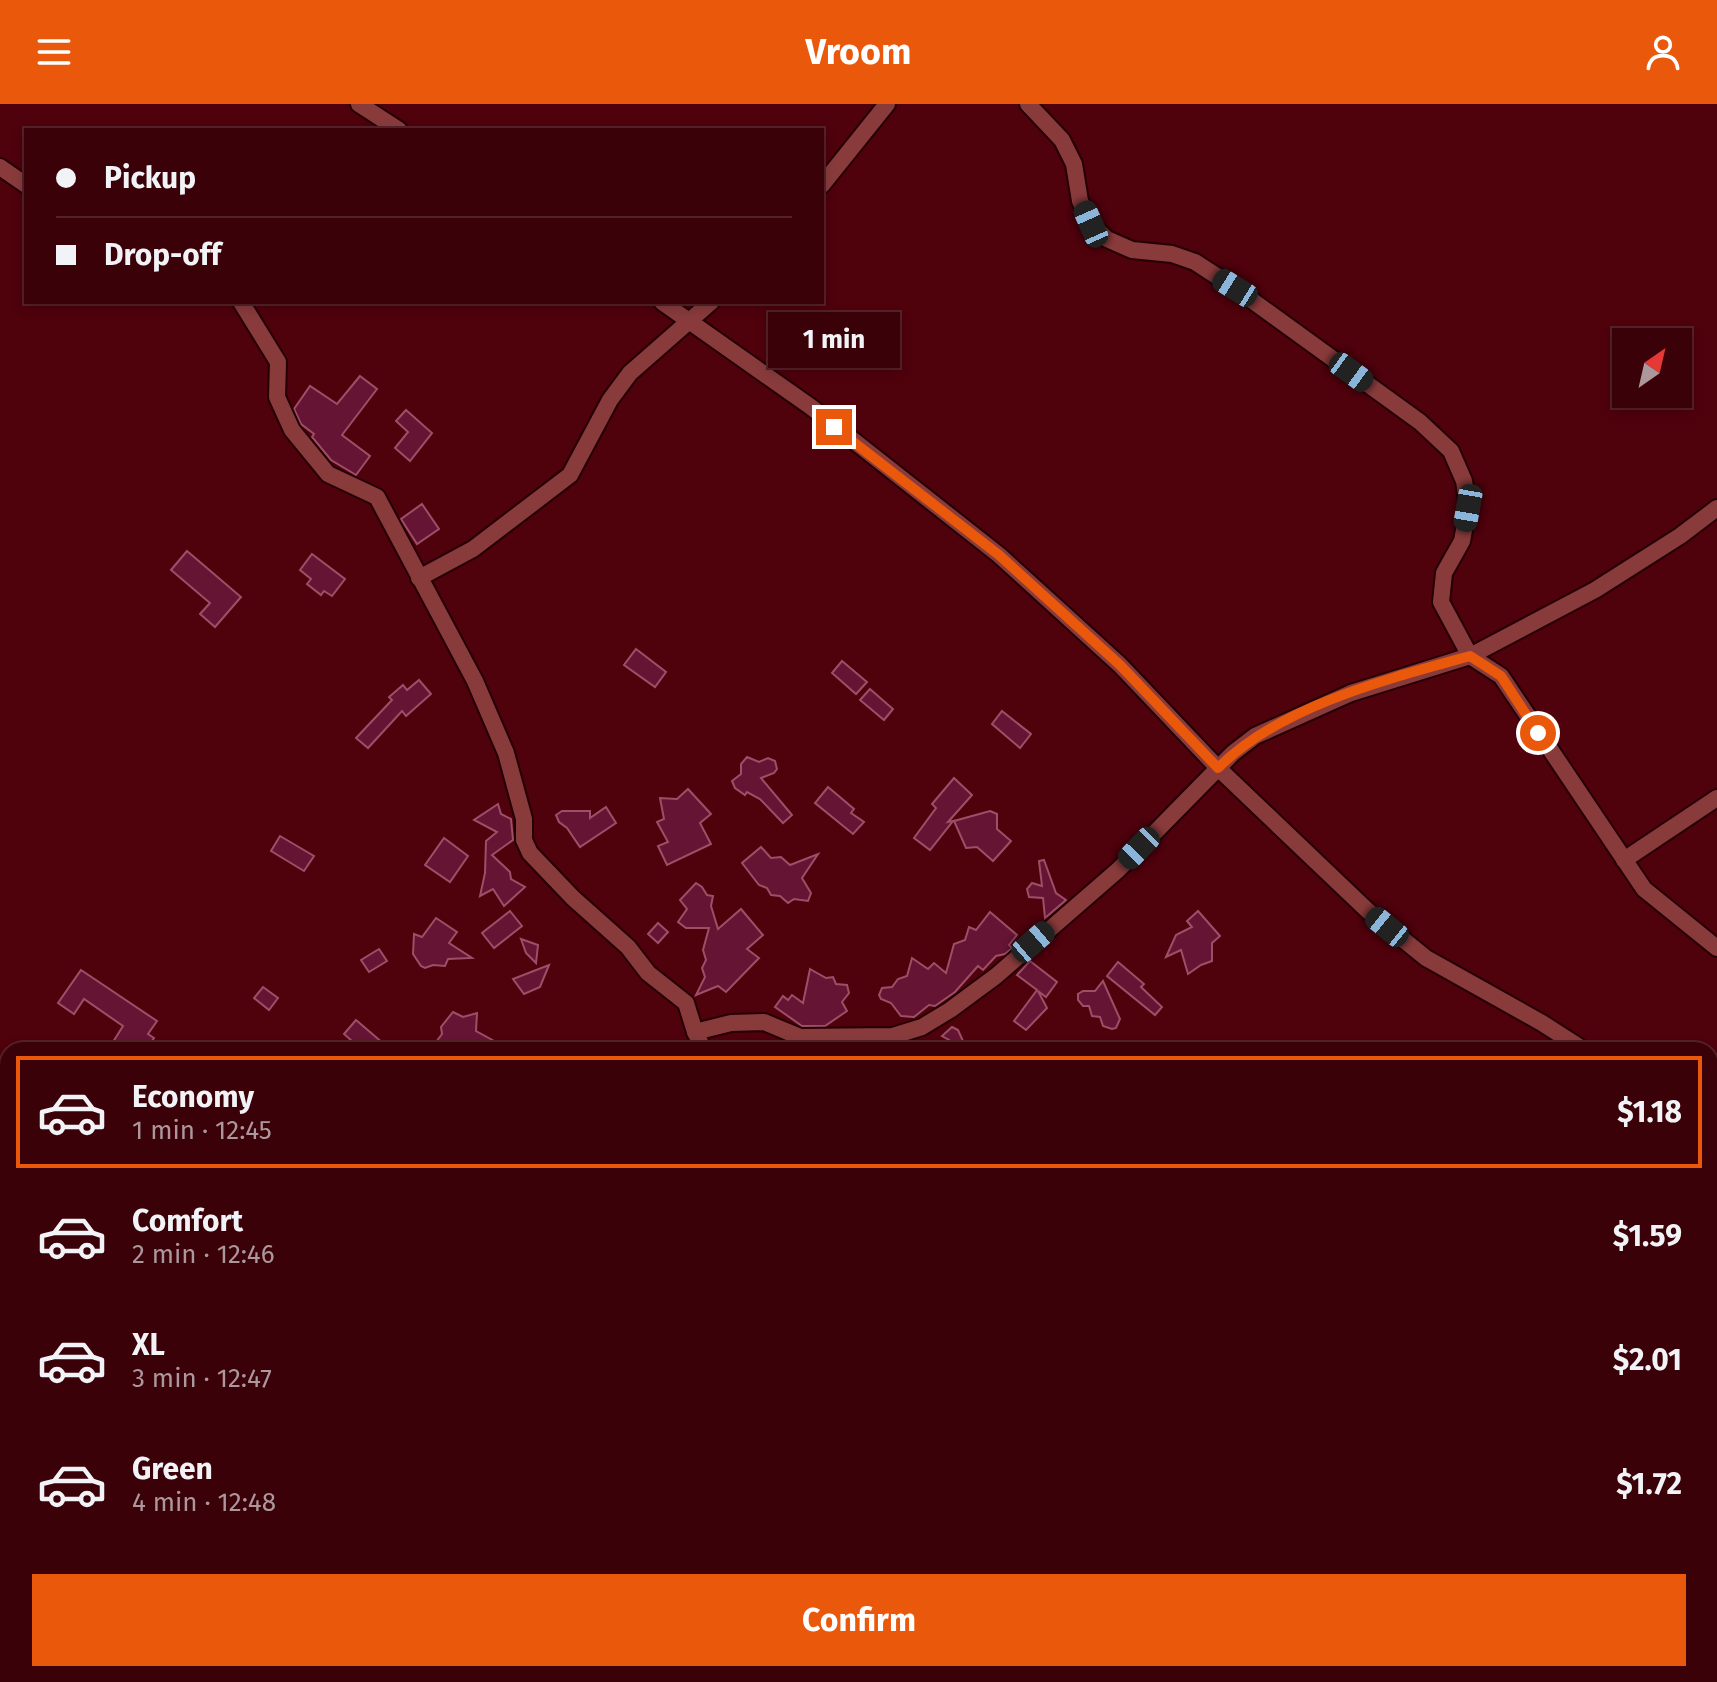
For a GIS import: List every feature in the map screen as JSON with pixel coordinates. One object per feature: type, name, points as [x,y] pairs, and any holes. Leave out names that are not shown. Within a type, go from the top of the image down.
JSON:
[{"type":"street","points":[[359,104],[396,128]]},
{"type":"street","points":[[824,183],[887,104]]},
{"type":"street","points":[[1028,104],[1062,140],[1074,164],[1080,201],[1091,224],[1107,239],[1132,250],[1172,254],[1195,262],[1420,422],[1451,451],[1464,481],[1468,508],[1462,541],[1444,573],[1441,602],[1470,656],[1501,676],[1644,889],[1717,948]]},
{"type":"street","points":[[0,167],[24,184]]},
{"type":"street","points":[[242,304],[278,362],[277,397],[292,430],[328,474],[377,497],[475,681],[506,753],[524,819],[524,840],[530,853],[573,898],[628,947],[648,973],[686,1003],[700,1042]]},
{"type":"street","points":[[665,304],[811,407],[999,555],[1120,665],[1218,768],[1368,911],[1426,958],[1572,1042]]},
{"type":"street","points":[[419,578],[473,549],[570,475],[610,400],[630,373],[709,304]]},
{"type":"street","points":[[895,1042],[950,1010],[996,976],[1118,870],[1218,768],[1255,736],[1351,693],[1470,656],[1595,590],[1680,536],[1717,508]]},
{"type":"street","points":[[1624,860],[1717,798]]},
{"type":"street","points":[[695,1032],[731,1023],[764,1022],[800,1037],[878,1042]]},
{"type":"building","points":[[360,376],[377,389],[342,435],[370,456],[356,475],[331,460],[312,437],[314,434],[301,424],[294,409],[310,386],[337,404]]},
{"type":"building","points":[[406,410],[432,433],[410,461],[395,448],[408,432],[396,421]]},
{"type":"building","points":[[422,504],[439,529],[417,544],[401,519]]},
{"type":"building","points":[[187,551],[241,597],[215,627],[200,614],[210,603],[171,570]]},
{"type":"building","points":[[312,554],[345,579],[332,596],[324,591],[321,595],[307,584],[311,579],[300,570]]},
{"type":"building","points":[[636,649],[666,672],[655,687],[624,665]]},
{"type":"building","points":[[842,661],[867,682],[856,694],[832,673]]},
{"type":"building","points":[[419,680],[431,694],[406,716],[402,711],[368,748],[356,738],[392,700],[389,697],[403,685],[407,690]]},
{"type":"building","points":[[870,689],[893,709],[884,720],[860,700]]},
{"type":"building","points":[[1002,711],[1031,734],[1020,748],[992,724]]},
{"type":"building","points":[[747,757],[759,762],[768,758],[775,761],[777,769],[774,773],[761,778],[792,815],[783,823],[760,799],[735,788],[732,781],[741,774],[741,764]]},
{"type":"building","points":[[954,778],[972,795],[948,822],[953,821],[930,850],[914,838],[936,808],[932,804]]},
{"type":"building","points":[[828,787],[854,809],[851,813],[864,822],[853,834],[815,803]]},
{"type":"building","points":[[688,789],[711,814],[700,823],[711,844],[667,865],[658,846],[668,842],[657,822],[664,819],[660,798],[677,799]]},
{"type":"building","points":[[498,804],[501,814],[511,819],[513,840],[492,855],[510,872],[511,879],[525,887],[504,906],[493,889],[480,896],[485,873],[486,841],[497,832],[474,820]]},
{"type":"building","points":[[606,807],[616,823],[580,847],[556,815],[562,811],[590,811],[590,818]]},
{"type":"building","points":[[990,811],[997,814],[997,829],[1011,841],[993,861],[977,847],[966,848],[954,821]]},
{"type":"building","points":[[280,836],[314,856],[304,871],[271,851]]},
{"type":"building","points":[[444,838],[468,856],[450,882],[425,865]]},
{"type":"building","points":[[761,847],[771,858],[781,857],[790,865],[818,854],[802,878],[811,893],[808,901],[794,899],[788,903],[759,885],[742,863]]},
{"type":"building","points":[[1044,860],[1056,893],[1066,900],[1045,918],[1043,898],[1029,897],[1027,889],[1032,883],[1042,886],[1039,861]]},
{"type":"building","points":[[696,883],[707,895],[713,896],[711,906],[718,929],[741,909],[763,935],[747,949],[759,958],[726,992],[718,986],[696,995],[705,977],[703,950],[709,928],[686,928],[678,922],[687,909],[680,900]]},
{"type":"building","points":[[510,911],[522,926],[494,948],[482,933]]},
{"type":"building","points":[[1198,911],[1220,936],[1212,943],[1212,961],[1188,974],[1181,950],[1166,957],[1176,935],[1192,927],[1187,921]]},
{"type":"building","points":[[990,912],[1017,935],[1009,945],[1012,948],[1005,954],[996,956],[983,970],[978,966],[955,992],[935,1006],[929,1005],[914,1017],[901,1016],[891,1003],[881,999],[882,988],[892,987],[898,979],[907,976],[912,958],[928,969],[934,963],[946,973],[954,944],[965,940],[969,927],[976,930]]},
{"type":"building","points":[[436,918],[457,932],[449,943],[472,958],[448,959],[445,966],[421,966],[413,954],[414,934],[422,937]]},
{"type":"building","points":[[658,923],[668,932],[658,943],[648,934]]},
{"type":"building","points":[[521,939],[538,945],[536,963],[526,953]]},
{"type":"building","points":[[379,949],[387,961],[369,972],[361,960]]},
{"type":"building","points":[[1030,961],[1057,982],[1046,997],[1038,991],[1047,1008],[1026,1030],[1014,1021],[1037,990],[1017,975]]},
{"type":"building","points":[[1118,962],[1144,984],[1141,987],[1162,1007],[1155,1015],[1107,976]]},
{"type":"building","points":[[549,965],[540,987],[524,994],[513,979]]},
{"type":"building","points":[[810,969],[826,978],[833,977],[836,984],[847,985],[849,993],[842,1002],[847,1011],[825,1026],[802,1026],[775,1007],[783,996],[788,1000],[792,995],[803,1003]]},
{"type":"building","points":[[81,970],[157,1021],[148,1034],[154,1038],[151,1042],[113,1042],[123,1026],[84,999],[74,1014],[58,1003]]},
{"type":"building","points":[[1103,981],[1120,1019],[1116,1028],[1112,1029],[1103,1026],[1100,1017],[1092,1016],[1089,1006],[1083,1006],[1078,1000],[1078,994],[1095,991]]},
{"type":"building","points":[[263,987],[278,998],[269,1010],[254,998]]},
{"type":"building","points":[[453,1012],[463,1017],[477,1013],[476,1031],[494,1041],[436,1042],[442,1034],[441,1027]]},
{"type":"building","points":[[356,1020],[382,1042],[353,1042],[344,1034]]},
{"type":"building","points":[[952,1027],[958,1030],[963,1042],[953,1042],[942,1036]]},
{"type":"route","points":[[834,427],[999,555],[1120,665],[1218,768],[1255,736],[1278,724],[1351,693],[1470,656],[1501,676],[1538,733]]}]
